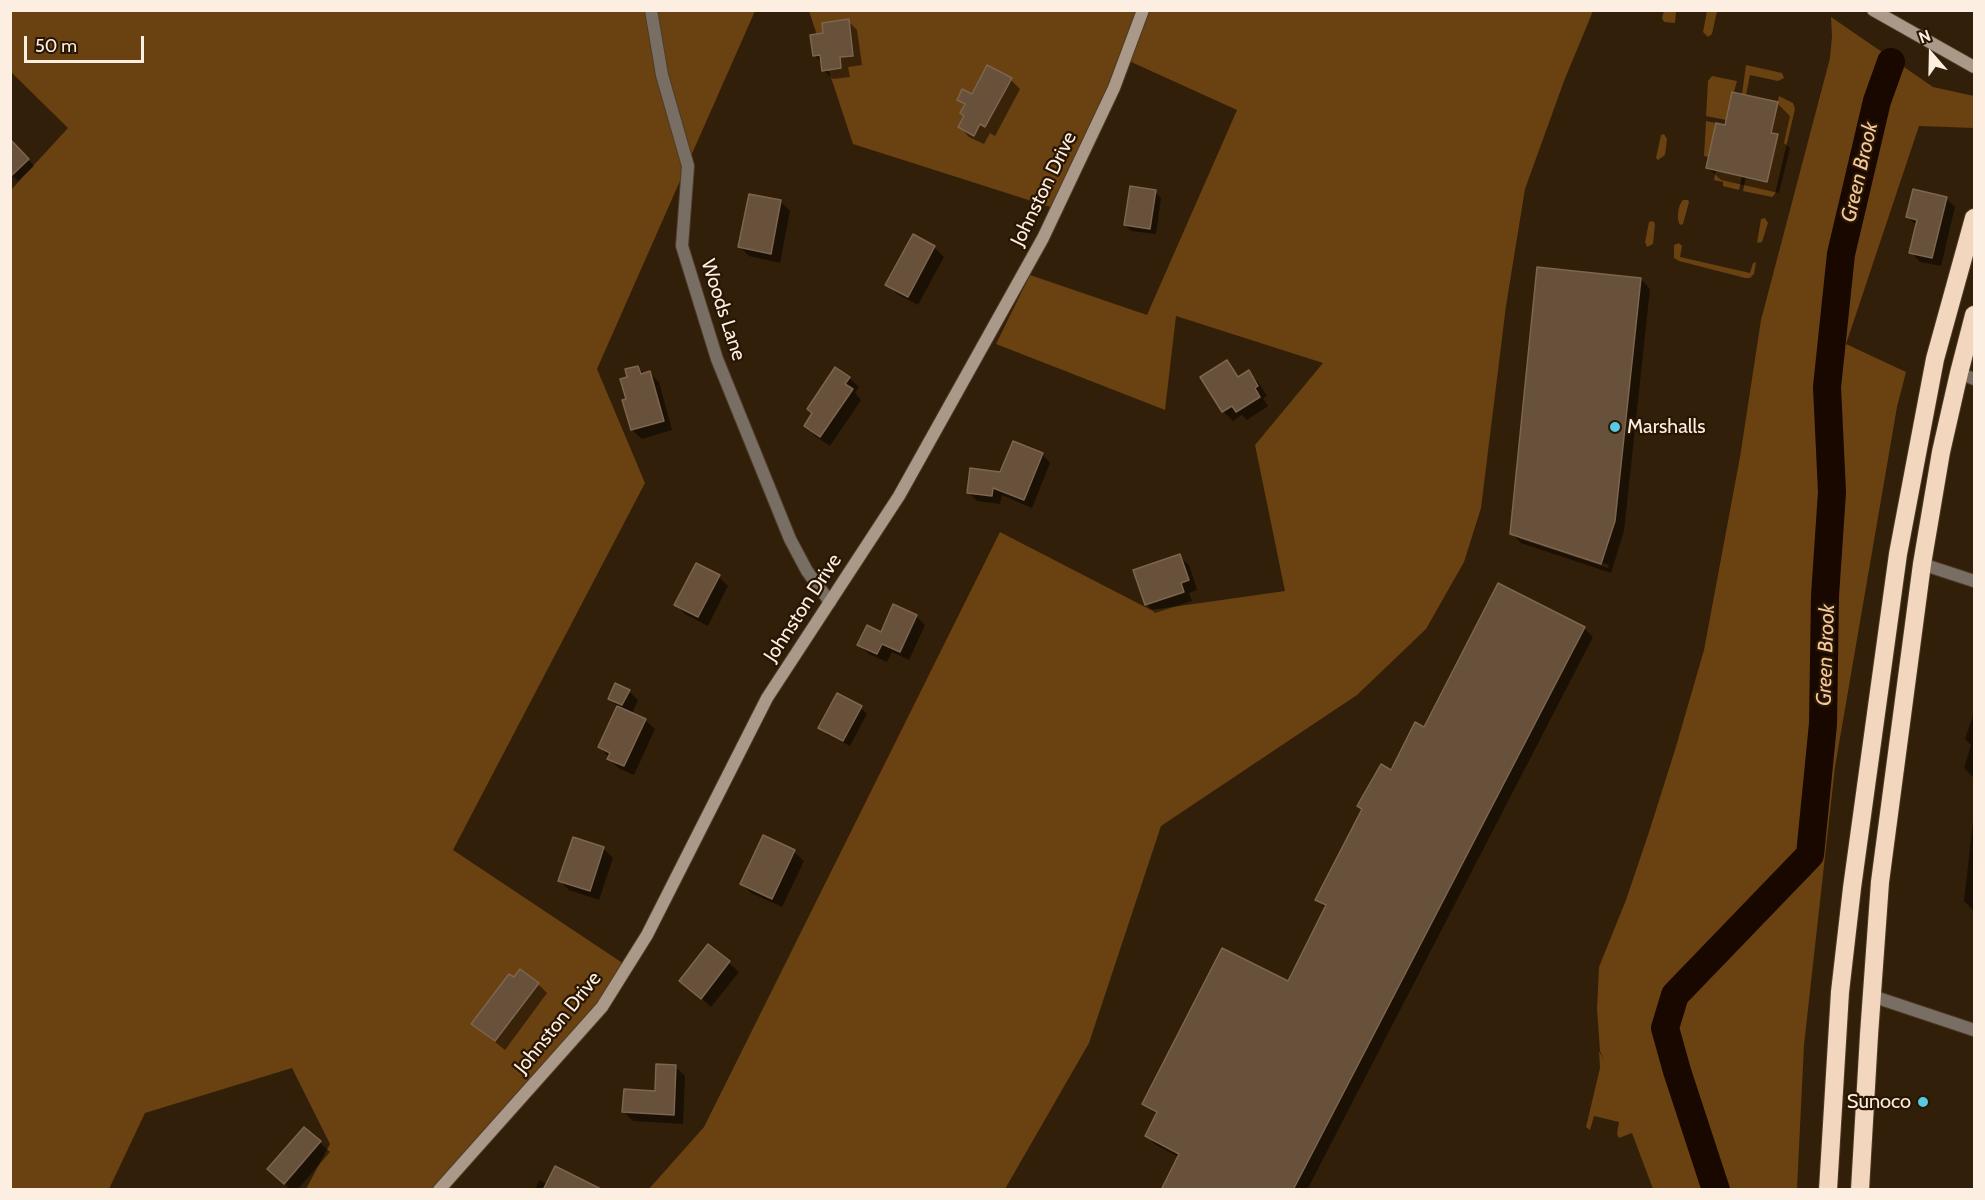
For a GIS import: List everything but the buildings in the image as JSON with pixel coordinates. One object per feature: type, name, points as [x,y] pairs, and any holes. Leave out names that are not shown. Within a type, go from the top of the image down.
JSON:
[{"type":"highway","points":[[1828,1190],[1840,992],[1898,554],[1935,359],[1974,218]]},
{"type":"highway","points":[[1860,1190],[1880,882],[1923,564],[1941,452],[1966,376],[1974,315]]},
{"type":"street","name":"Woods Lane","points":[[651,10],[662,75],[688,166],[682,246],[717,359],[790,539],[807,571],[830,602]]},
{"type":"street","name":"Johnston Drive","points":[[439,1190],[602,1007],[647,934],[767,698],[899,496],[1043,238],[1114,88],[1143,10]]},
{"type":"street","points":[[1873,10],[1974,67]]},
{"type":"street","points":[[1923,564],[1974,580]]},
{"type":"street","points":[[1872,996],[1974,1030]]},
{"type":"shaded area","points":[[11,11],[755,11],[597,369],[645,483],[453,850],[633,970],[448,1189],[306,1189],[330,1144],[292,1068],[145,1113],[109,1189],[11,1189],[10,191],[68,128],[11,72]]},
{"type":"shaded area","points":[[809,11],[1593,11],[1564,81],[1525,189],[1506,306],[1481,508],[1464,562],[1426,629],[1357,695],[1161,826],[1089,1043],[1005,1189],[648,1190],[704,1127],[1000,532],[1151,610],[1285,591],[1255,445],[1323,363],[1176,316],[1165,410],[996,344],[1030,275],[1147,315],[1237,110],[1129,61],[1063,211],[853,144]]},
{"type":"shaded area","points":[[1664,11],[1676,11],[1675,23],[1664,22],[1662,18]]},
{"type":"shaded area","points":[[1707,11],[1717,11],[1712,34],[1708,37],[1703,32]]},
{"type":"shaded area","points":[[1831,17],[1933,87],[1974,96],[1974,128],[1919,126],[1846,344],[1906,372],[1897,407],[1835,767],[1804,1045],[1797,1189],[1653,1189],[1632,1133],[1619,1138],[1617,1134],[1619,1122],[1594,1116],[1590,1130],[1586,1127],[1600,1068],[1599,1051],[1604,1060],[1600,1051],[1597,1009],[1599,967],[1626,900],[1649,832],[1704,650],[1740,457],[1761,320],[1830,58]]},
{"type":"shaded area","points":[[1746,65],[1782,73],[1784,78],[1778,81],[1750,75],[1746,95],[1742,94]]},
{"type":"shaded area","points":[[1712,76],[1737,81],[1726,120],[1706,116],[1708,81]]},
{"type":"shaded area","points":[[1779,96],[1793,103],[1795,109],[1775,194],[1772,197],[1743,191],[1746,177],[1777,134],[1771,133]]},
{"type":"shaded area","points":[[1706,121],[1716,123],[1709,157],[1704,156]]},
{"type":"shaded area","points":[[1664,134],[1667,139],[1665,155],[1658,160],[1656,158],[1661,135]]},
{"type":"shaded area","points":[[1716,170],[1742,176],[1739,190],[1723,186],[1723,182],[1714,180]]},
{"type":"shaded area","points":[[1683,200],[1689,202],[1683,224],[1680,225],[1678,212]]},
{"type":"shaded area","points":[[1765,218],[1768,223],[1762,242],[1757,243],[1761,219]]},
{"type":"shaded area","points":[[1653,221],[1655,224],[1653,244],[1647,247],[1645,242],[1649,222]]},
{"type":"shaded area","points":[[1679,243],[1682,246],[1680,257],[1750,273],[1753,263],[1756,262],[1754,274],[1750,278],[1745,278],[1679,261],[1674,258],[1674,245]]},
{"type":"waterway","name":"Green Brook","points":[[1716,1190],[1665,1028],[1675,995],[1810,855],[1823,724],[1825,596],[1832,492],[1827,387],[1841,254],[1877,101],[1891,62]]},
{"type":"place","name":"Marshalls","points":[[1615,427]]},
{"type":"place","name":"Sunoco","points":[[1923,1102]]}]
